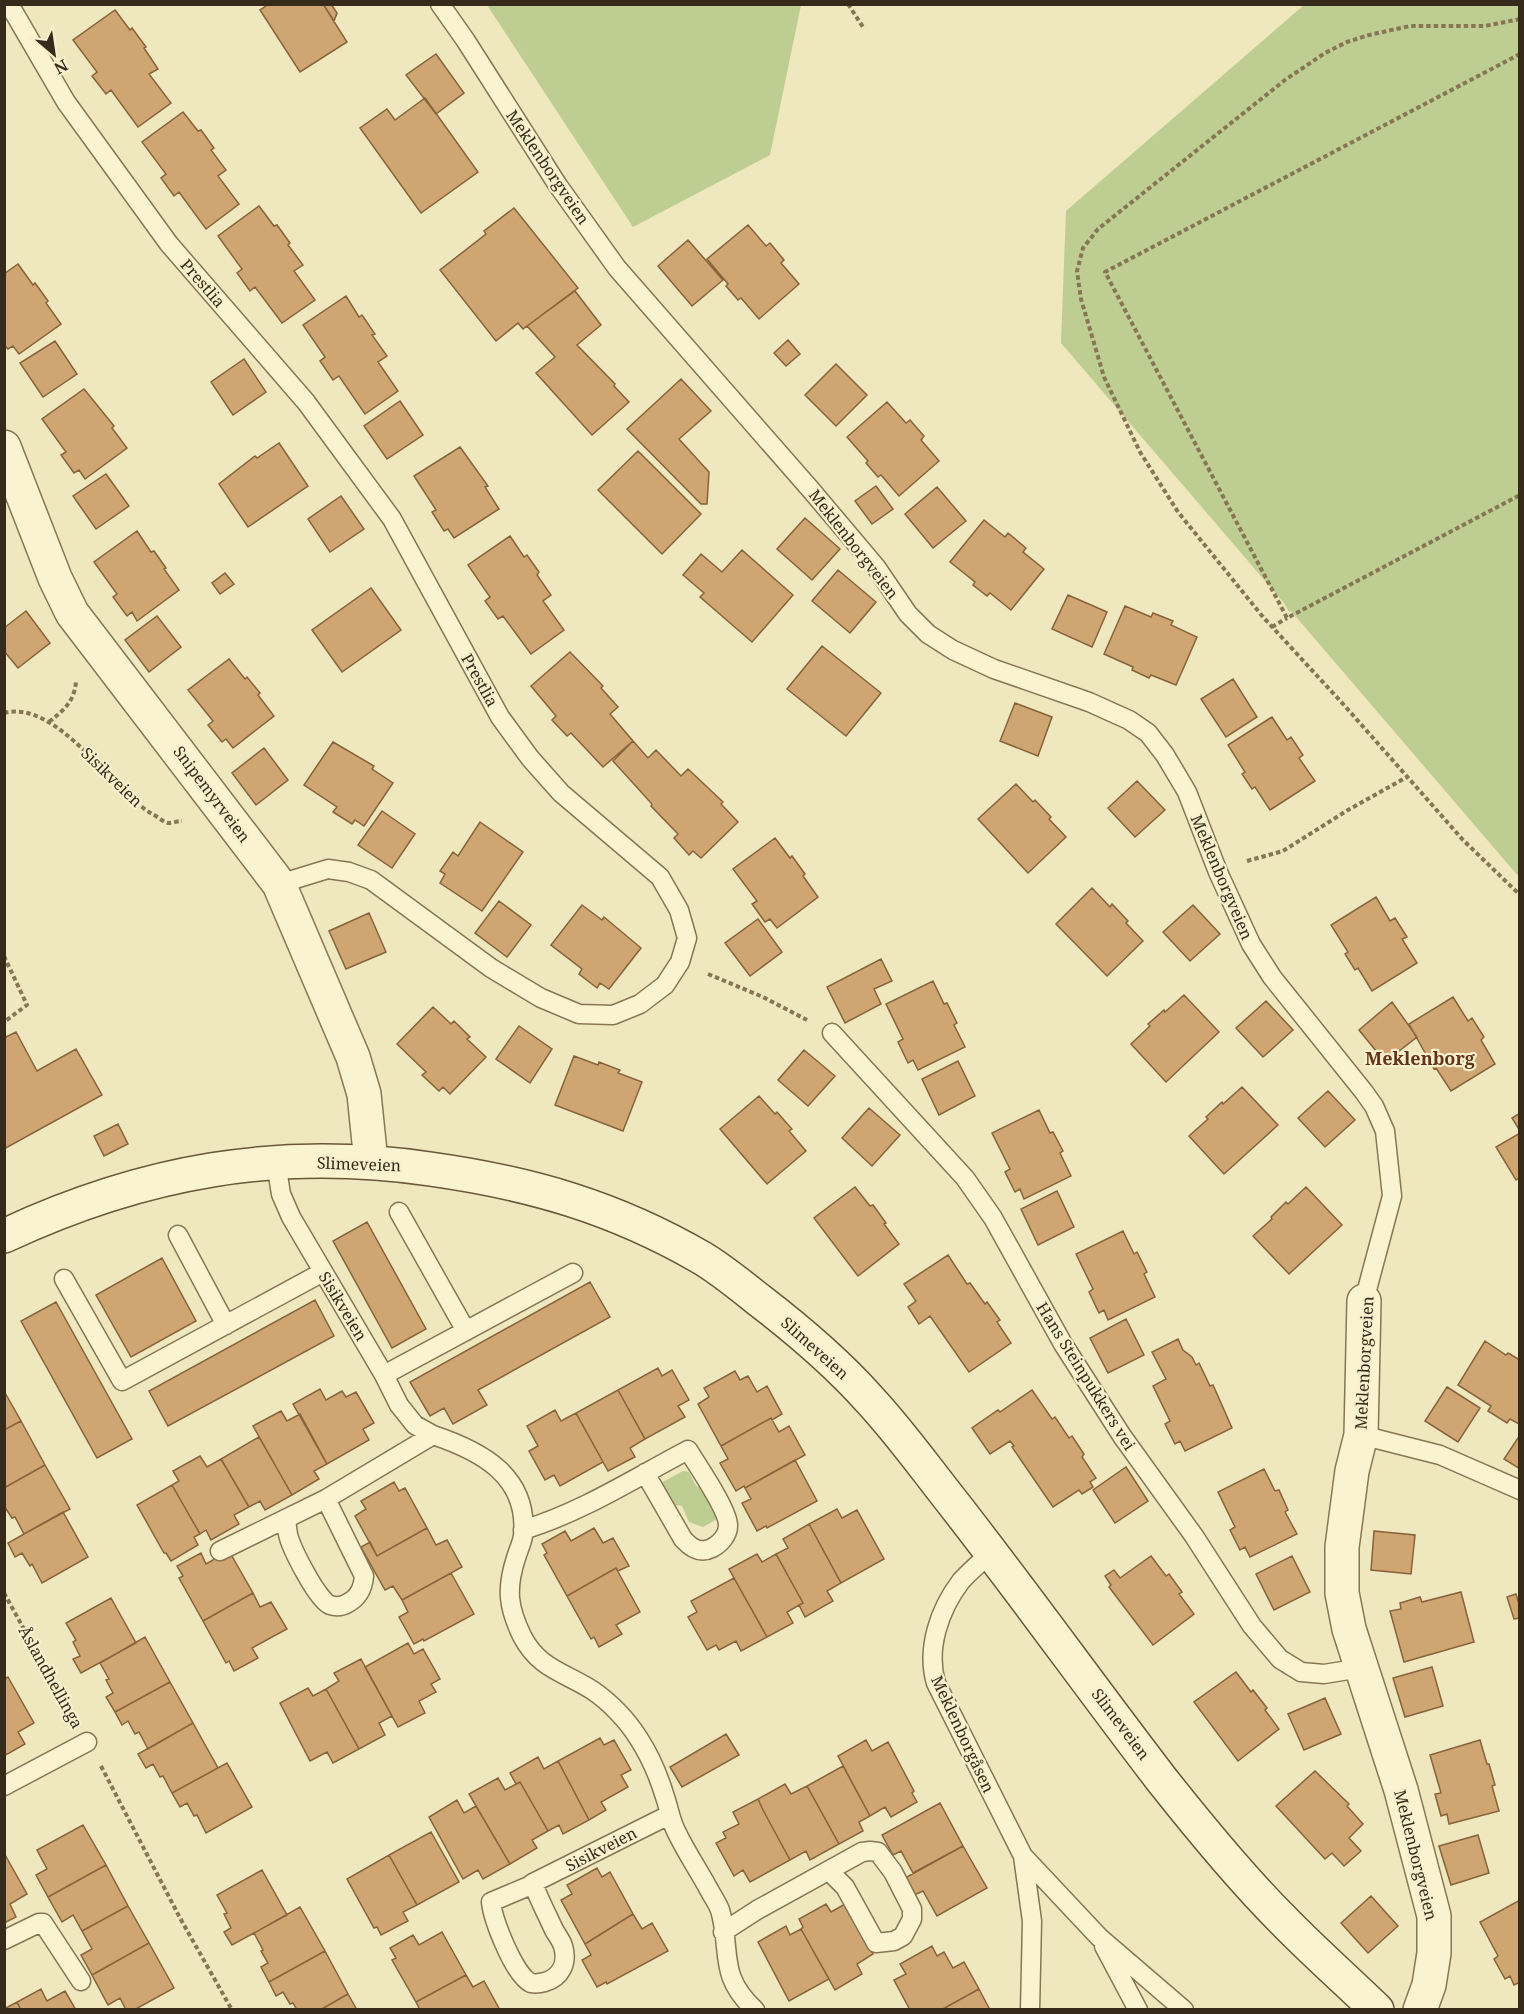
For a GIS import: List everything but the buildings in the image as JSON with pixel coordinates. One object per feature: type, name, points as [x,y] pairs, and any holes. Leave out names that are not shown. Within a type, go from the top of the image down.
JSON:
[{"type":"street","name":"Snipemyrveien","points":[[4,447],[55,578],[72,613],[279,884],[353,1057],[364,1094],[371,1162]]},
{"type":"street","name":"Slimeveien","points":[[4,1236],[71,1206],[150,1182],[219,1168],[276,1163],[371,1162],[456,1173],[538,1189],[617,1216],[706,1261],[780,1316],[830,1358],[870,1399],[992,1552],[1123,1729],[1209,1839],[1279,1917],[1377,2010]]},
{"type":"street","name":"Meklenborgveien","points":[[1365,1301],[1361,1435],[1352,1471],[1342,1547],[1342,1593],[1349,1629],[1401,1790],[1434,1916],[1434,1953],[1429,1985],[1420,2010]]},
{"type":"lane","name":"Prestlia","points":[[9,4],[66,102],[169,244],[306,402],[392,519],[500,717],[530,758],[561,793],[660,877],[679,910],[687,938],[680,962],[665,985],[640,1004],[613,1015],[579,1014],[541,998],[491,968],[371,880],[349,872],[328,869],[279,884]]},
{"type":"lane","name":"Meklenborgveien","points":[[440,4],[557,184],[617,268],[819,498],[876,567],[908,614],[928,634],[953,650],[994,669],[1089,702],[1129,720],[1148,733],[1165,755],[1187,792],[1217,870],[1251,944],[1263,963],[1364,1092],[1374,1106],[1385,1131],[1392,1196],[1365,1301]]},
{"type":"lane","name":"Hans Steinpukkers vei","points":[[832,1033],[965,1178],[983,1203],[1063,1344],[1122,1436],[1194,1536],[1252,1626],[1280,1659],[1301,1672],[1324,1674],[1361,1668]]},
{"type":"lane","name":"Sisikveien","points":[[276,1163],[281,1194],[291,1217],[384,1375],[399,1405],[415,1425],[482,1455],[507,1476],[522,1508],[523,1530],[508,1588],[512,1614],[524,1639],[542,1664],[593,1691],[625,1720],[639,1738],[654,1767],[676,1832],[720,1909],[731,1978],[755,2010]]},
{"type":"lane","points":[[399,1212],[466,1331]]},
{"type":"lane","points":[[178,1235],[226,1325]]},
{"type":"lane","points":[[64,1279],[122,1381],[323,1272]]},
{"type":"lane","points":[[384,1375],[573,1273]]},
{"type":"lane","points":[[220,1551],[326,1499],[433,1435]]},
{"type":"lane","points":[[1361,1435],[1440,1455],[1520,1490]]},
{"type":"lane","points":[[523,1530],[575,1511],[687,1450],[727,1519],[728,1526],[723,1540],[712,1548],[702,1551],[692,1548],[683,1539],[645,1473]]},
{"type":"lane","points":[[286,1520],[295,1553],[322,1599],[329,1605],[339,1606],[348,1603],[363,1588],[364,1576],[326,1499]]},
{"type":"lane","name":"Meklenborgåsen","points":[[992,1552],[961,1581],[936,1629],[932,1671],[947,1707],[1023,1856],[1099,1937],[1184,2010]]},
{"type":"lane","name":"Åslandhellinga","points":[[4,1786],[87,1742]]},
{"type":"lane","name":"Sisikveien","points":[[533,1883],[538,1898],[563,1946],[564,1955],[564,1967],[558,1977],[541,1983],[532,1983],[524,1977],[500,1936],[493,1917],[491,1902],[669,1815]]},
{"type":"lane","points":[[723,1932],[862,1852],[878,1852],[893,1872],[912,1908],[912,1919],[903,1936],[894,1941],[876,1943],[845,1887],[830,1871]]},
{"type":"lane","name":"Meklenborgåsen","points":[[1023,1856],[1032,1921],[1030,2010]]},
{"type":"lane","points":[[4,1940],[43,1923],[81,1981]]},
{"type":"lane","name":"Meklenborgåsen","points":[[1099,1937],[1138,2010]]},
{"type":"path","points":[[848,4],[863,27]]},
{"type":"path","points":[[1520,19],[1485,26],[1410,26],[1369,35],[1347,42],[1325,53],[1285,80],[1098,229],[1083,248],[1077,271],[1082,299],[1104,377],[1140,452],[1178,512],[1272,627],[1463,840],[1520,895]]},
{"type":"path","points":[[1287,618],[1105,272],[1520,54]]},
{"type":"path","points":[[1272,627],[1520,495]]},
{"type":"path","points":[[49,722],[66,709],[73,699],[76,678]]},
{"type":"path","name":"Sisikveien","points":[[4,713],[15,710],[49,722],[81,747],[125,793],[147,811],[167,823],[224,810]]},
{"type":"path","points":[[1217,870],[1283,851],[1348,810],[1407,777]]},
{"type":"path","points":[[4,956],[27,1005],[4,1022]]},
{"type":"path","points":[[680,962],[764,997],[832,1033]]},
{"type":"path","name":"Åslandhellinga","points":[[4,1593],[87,1742]]},
{"type":"path","points":[[87,1742],[232,2010]]},
{"type":"green space","points":[[487,5],[801,5],[770,155],[633,227]]},
{"type":"green space","points":[[1304,5],[1519,5],[1519,877],[1291,611],[1289,612],[1284,603],[1061,343],[1066,211]]},
{"type":"green space","points":[[683,1471],[689,1472],[696,1486],[701,1487],[719,1518],[703,1527],[689,1522],[682,1506],[670,1504],[661,1483]]},
{"type":"district","name":"Meklenborg","points":[[1420,1059]]}]
